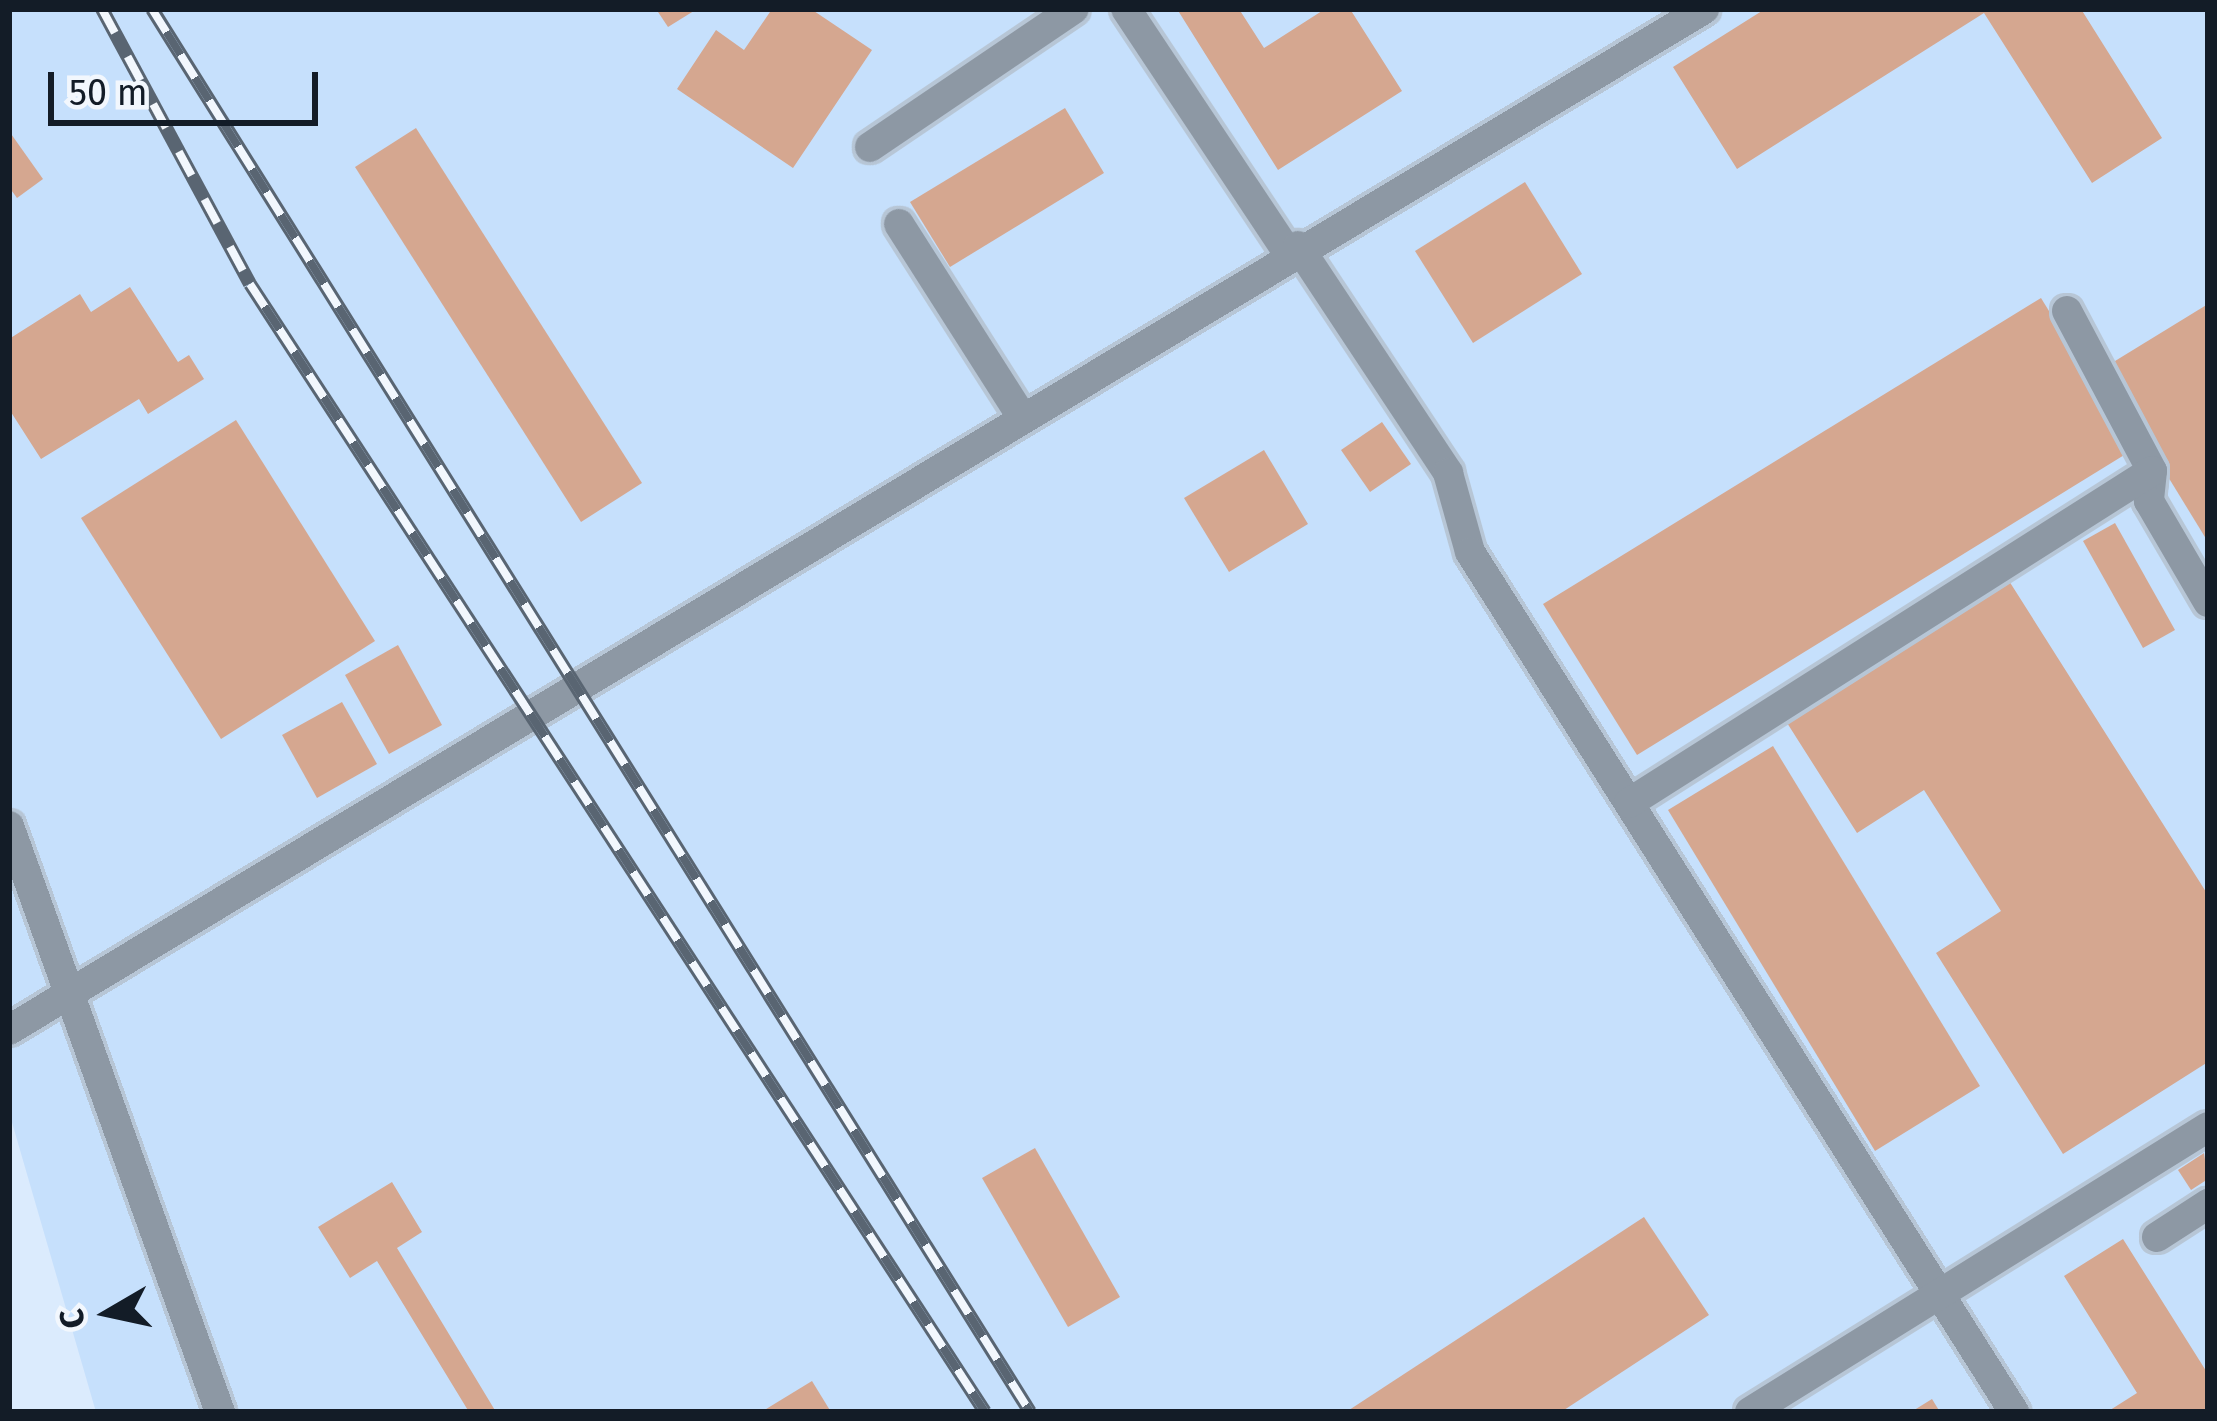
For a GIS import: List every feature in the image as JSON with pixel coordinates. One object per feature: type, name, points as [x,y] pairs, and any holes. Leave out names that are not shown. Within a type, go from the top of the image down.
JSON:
[{"type":"lane","points":[[869,147],[1074,9]]},
{"type":"lane","points":[[1126,9],[1448,472],[1470,552],[2014,1412]]},
{"type":"lane","points":[[9,1030],[78,999],[1293,249],[1704,9]]},
{"type":"lane","points":[[899,224],[1022,417]]},
{"type":"lane","points":[[2067,311],[2152,471],[2149,501],[2208,602]]},
{"type":"lane","points":[[1629,803],[2152,471]]},
{"type":"lane","points":[[9,826],[78,999],[220,1412]]},
{"type":"lane","points":[[1750,1412],[1936,1290],[2208,1127]]},
{"type":"lane","points":[[2157,1237],[2208,1204]]},
{"type":"shaded area","points":[[9,9],[2208,9],[2208,1412],[96,1412],[9,1112]]},
{"type":"building","points":[[656,9],[697,9],[668,27]]},
{"type":"building","points":[[772,9],[811,9],[872,50],[793,168],[677,89],[716,30],[744,50]]},
{"type":"building","points":[[1177,9],[1239,9],[1264,48],[1325,9],[1350,9],[1402,91],[1278,170]]},
{"type":"building","points":[[1765,9],[2081,9],[2162,138],[2092,183],[1984,13],[1737,169],[1673,67]]},
{"type":"building","points":[[1065,108],[1104,173],[950,267],[910,202]]},
{"type":"building","points":[[416,128],[642,483],[581,522],[355,167]]},
{"type":"building","points":[[9,131],[43,179],[17,198],[9,187]]},
{"type":"building","points":[[1525,182],[1582,274],[1473,343],[1415,251]]},
{"type":"building","points":[[130,287],[178,362],[189,355],[204,379],[148,414],[139,399],[41,459],[9,409],[9,339],[80,294],[91,312]]},
{"type":"building","points":[[2041,298],[2134,449],[1637,755],[1543,604]]},
{"type":"building","points":[[2208,304],[2208,542],[2102,369]]},
{"type":"building","points":[[236,420],[375,641],[221,739],[81,518]]},
{"type":"building","points":[[1382,422],[1411,464],[1370,492],[1341,450]]},
{"type":"building","points":[[1264,450],[1308,524],[1229,572],[1184,498]]},
{"type":"building","points":[[2115,523],[2175,630],[2143,648],[2083,541]]},
{"type":"building","points":[[2004,573],[2208,895],[2208,1062],[2063,1154],[1936,953],[2001,911],[1924,790],[1857,833],[1782,715]]},
{"type":"building","points":[[398,645],[442,725],[389,754],[345,675]]},
{"type":"building","points":[[342,702],[377,764],[317,798],[282,735]]},
{"type":"building","points":[[1773,746],[1980,1086],[1875,1151],[1668,810]]},
{"type":"building","points":[[1035,1148],[1120,1297],[1068,1327],[982,1178]]},
{"type":"building","points":[[2204,1153],[2208,1179],[2191,1190],[2178,1170]]},
{"type":"building","points":[[392,1182],[422,1232],[397,1248],[496,1412],[469,1412],[377,1261],[350,1278],[318,1227]]},
{"type":"building","points":[[1644,1217],[1709,1315],[1561,1412],[1346,1412]]},
{"type":"building","points":[[2123,1239],[2208,1374],[2208,1412],[2107,1412],[2137,1393],[2064,1276]]},
{"type":"building","points":[[812,1381],[831,1412],[761,1412]]},
{"type":"building","points":[[1932,1399],[1940,1412],[1911,1412]]},
{"type":"railway","points":[[102,9],[250,284],[985,1412]]},
{"type":"railway","points":[[152,9],[1030,1412]]}]
